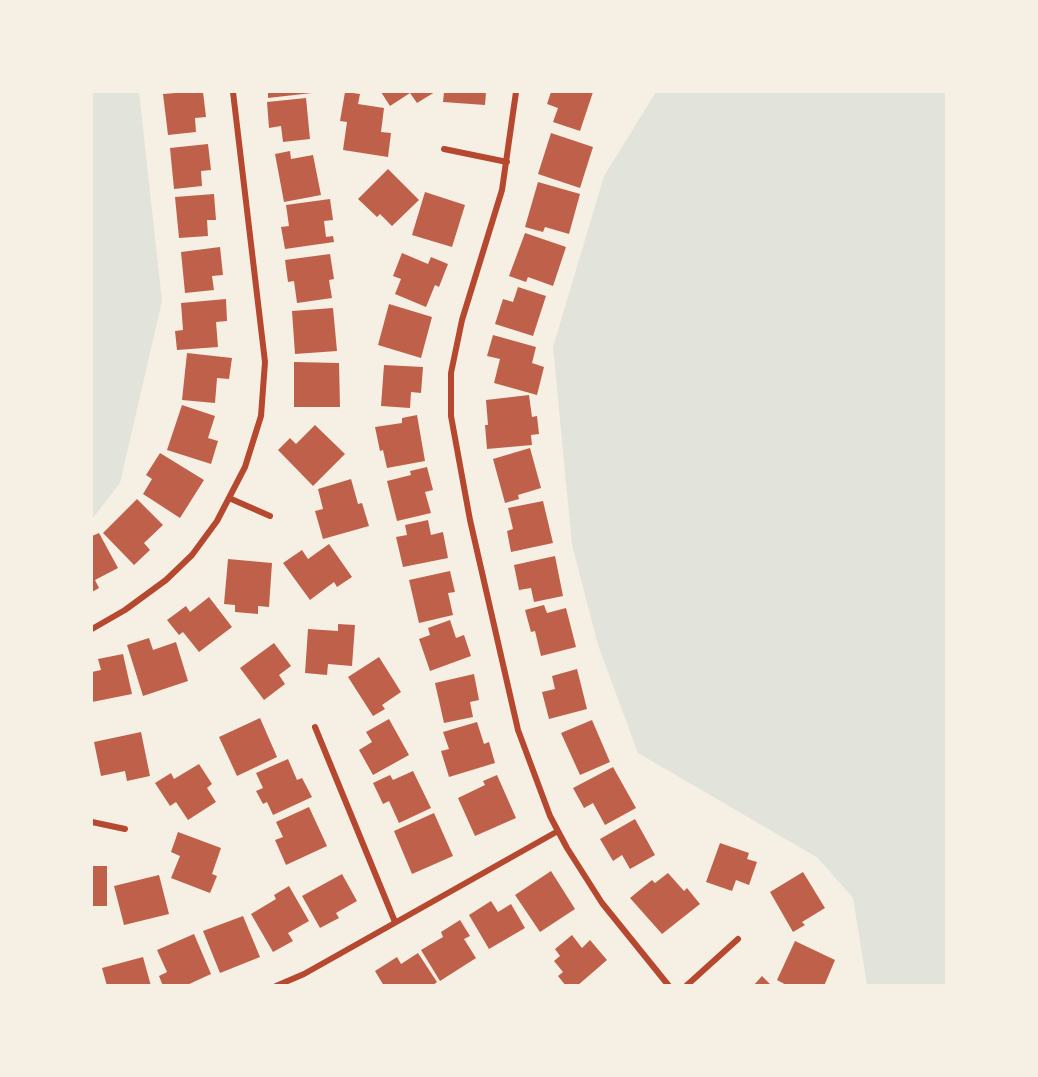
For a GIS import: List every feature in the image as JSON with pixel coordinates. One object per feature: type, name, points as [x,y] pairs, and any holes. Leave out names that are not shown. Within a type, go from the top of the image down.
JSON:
[{"type":"street","points":[[92,629],[125,610],[166,580],[192,555],[218,521],[245,467],[261,416],[265,362],[233,92]]},
{"type":"street","points":[[516,92],[502,190],[460,331],[451,373],[451,416],[470,520],[518,730],[550,816],[602,903],[669,986]]},
{"type":"street","points":[[444,149],[507,162]]},
{"type":"street","points":[[229,498],[270,516]]},
{"type":"street","points":[[315,727],[395,922]]},
{"type":"street","points":[[92,822],[125,829]]},
{"type":"street","points":[[276,986],[304,974],[558,831]]},
{"type":"street","points":[[686,986],[738,939]]},
{"type":"shaded area","points":[[92,92],[139,92],[162,301],[120,483],[92,519]]},
{"type":"shaded area","points":[[656,92],[946,92],[946,985],[867,985],[853,898],[818,858],[638,753],[598,645],[572,545],[553,347],[604,176]]},
{"type":"building","points":[[203,92],[206,117],[195,118],[196,132],[168,135],[163,94]]},
{"type":"building","points":[[268,92],[312,92],[312,93],[268,98]]},
{"type":"building","points":[[345,92],[360,94],[358,104],[384,108],[381,132],[391,133],[388,157],[343,150],[347,122],[340,121]]},
{"type":"building","points":[[381,92],[435,92],[417,103],[410,93],[390,106]]},
{"type":"building","points":[[444,92],[486,92],[485,105],[443,102]]},
{"type":"building","points":[[551,92],[593,92],[580,131],[553,122],[558,108],[547,104]]},
{"type":"building","points":[[306,98],[310,139],[283,142],[281,126],[269,128],[267,102]]},
{"type":"building","points":[[551,133],[593,147],[580,188],[538,174]]},
{"type":"building","points":[[208,144],[211,170],[201,171],[202,186],[174,189],[170,148]]},
{"type":"building","points":[[290,151],[291,159],[313,155],[321,195],[284,202],[275,154]]},
{"type":"building","points":[[388,169],[419,200],[392,226],[380,214],[377,217],[358,199]]},
{"type":"building","points":[[538,182],[580,194],[569,234],[545,227],[543,232],[525,227]]},
{"type":"building","points":[[425,192],[465,205],[452,247],[412,235]]},
{"type":"building","points":[[214,194],[216,220],[207,220],[208,236],[179,238],[175,197]]},
{"type":"building","points":[[330,199],[333,220],[324,221],[326,237],[333,236],[334,242],[285,249],[281,227],[289,226],[286,205]]},
{"type":"building","points":[[525,233],[566,247],[553,286],[528,277],[526,282],[509,276]]},
{"type":"building","points":[[220,247],[223,275],[212,276],[214,290],[185,293],[181,252]]},
{"type":"building","points":[[402,253],[428,264],[431,257],[448,264],[439,287],[435,285],[426,307],[395,294],[401,279],[393,276]]},
{"type":"building","points":[[330,254],[334,279],[329,280],[332,298],[297,303],[294,281],[288,282],[285,260]]},
{"type":"building","points":[[518,287],[546,296],[533,336],[495,324],[503,299],[513,302]]},
{"type":"building","points":[[226,299],[227,321],[216,322],[218,347],[177,350],[175,331],[183,330],[181,303]]},
{"type":"building","points":[[389,304],[432,317],[421,358],[378,345]]},
{"type":"building","points":[[333,308],[337,351],[295,354],[292,311]]},
{"type":"building","points":[[493,335],[536,347],[532,363],[544,367],[537,395],[494,383],[500,359],[487,356]]},
{"type":"building","points":[[187,353],[232,358],[229,379],[217,378],[215,403],[182,400]]},
{"type":"building","points":[[294,362],[339,363],[340,407],[294,407]]},
{"type":"building","points":[[384,365],[423,367],[421,393],[411,392],[410,408],[381,406]]},
{"type":"building","points":[[529,395],[532,417],[537,416],[539,434],[531,435],[532,445],[487,449],[486,400]]},
{"type":"building","points":[[182,405],[215,416],[208,438],[218,441],[211,464],[167,450]]},
{"type":"building","points":[[417,415],[425,461],[387,468],[383,450],[380,451],[375,427],[402,423],[402,418]]},
{"type":"building","points":[[315,425],[345,454],[313,486],[278,450],[290,438],[296,444]]},
{"type":"building","points":[[530,448],[541,488],[518,495],[519,499],[505,503],[493,459]]},
{"type":"building","points":[[160,453],[204,480],[180,518],[143,494],[152,479],[146,475]]},
{"type":"building","points":[[427,467],[433,490],[425,492],[431,513],[397,521],[387,481],[411,475],[410,471]]},
{"type":"building","points":[[351,479],[358,504],[362,503],[369,526],[323,539],[315,511],[323,509],[318,489]]},
{"type":"building","points":[[137,499],[163,525],[144,543],[150,550],[134,565],[103,533]]},
{"type":"building","points":[[543,501],[553,543],[511,552],[507,531],[513,529],[508,508]]},
{"type":"building","points":[[428,520],[431,535],[443,532],[448,558],[403,567],[396,537],[407,535],[405,525]]},
{"type":"building","points":[[99,533],[118,568],[95,580],[99,588],[92,592],[92,536]]},
{"type":"building","points":[[329,544],[352,577],[337,587],[334,582],[310,600],[283,563],[302,550],[308,559]]},
{"type":"building","points":[[555,556],[563,596],[534,602],[531,588],[519,590],[514,565]]},
{"type":"building","points":[[228,559],[272,563],[269,607],[258,606],[258,614],[235,612],[235,605],[224,604]]},
{"type":"building","points":[[450,571],[455,592],[448,593],[453,615],[419,623],[409,580]]},
{"type":"building","points":[[209,597],[232,627],[199,652],[183,632],[179,635],[167,620],[186,606],[190,612]]},
{"type":"building","points":[[544,605],[547,613],[566,608],[576,647],[541,656],[535,631],[531,632],[525,610]]},
{"type":"building","points":[[450,620],[456,638],[464,635],[471,656],[430,671],[419,639],[430,635],[428,628]]},
{"type":"building","points":[[338,624],[355,625],[352,666],[328,664],[327,675],[305,673],[308,629],[338,631]]},
{"type":"building","points":[[149,638],[153,650],[176,642],[188,681],[143,696],[127,645]]},
{"type":"building","points":[[274,643],[291,666],[279,675],[285,684],[264,700],[240,668]]},
{"type":"building","points":[[123,654],[132,694],[92,702],[92,672],[101,670],[98,659]]},
{"type":"building","points":[[379,657],[401,692],[382,705],[385,709],[373,716],[348,677]]},
{"type":"building","points":[[577,669],[587,709],[549,719],[542,692],[555,689],[552,676]]},
{"type":"building","points":[[474,674],[479,700],[470,702],[473,717],[444,723],[435,683]]},
{"type":"building","points":[[260,718],[277,757],[237,776],[219,737]]},
{"type":"building","points":[[389,719],[409,755],[373,775],[359,750],[372,742],[366,732]]},
{"type":"building","points":[[592,720],[610,762],[580,775],[561,733]]},
{"type":"building","points":[[477,722],[484,744],[489,742],[495,763],[449,777],[441,751],[449,749],[443,732]]},
{"type":"building","points":[[141,732],[150,776],[127,781],[125,771],[101,776],[94,742]]},
{"type":"building","points":[[288,759],[297,780],[302,778],[312,797],[273,815],[267,802],[263,804],[256,791],[263,788],[256,773]]},
{"type":"building","points":[[199,764],[212,784],[207,788],[216,802],[188,820],[176,802],[170,806],[155,783],[171,773],[174,779]]},
{"type":"building","points":[[613,767],[636,808],[605,825],[593,803],[584,808],[573,788]]},
{"type":"building","points":[[413,771],[431,808],[399,823],[389,801],[383,804],[373,783],[390,775],[393,780]]},
{"type":"building","points":[[497,775],[516,818],[475,836],[458,798],[485,785],[483,781]]},
{"type":"building","points":[[309,807],[327,846],[286,865],[275,840],[283,837],[276,822]]},
{"type":"building","points":[[434,813],[453,856],[412,874],[394,831]]},
{"type":"building","points":[[635,819],[655,855],[630,869],[622,855],[613,861],[600,839]]},
{"type":"building","points":[[178,832],[221,848],[212,874],[217,876],[210,893],[171,878],[180,856],[171,852]]},
{"type":"building","points":[[720,843],[749,853],[747,859],[757,862],[749,885],[736,880],[732,891],[706,882]]},
{"type":"building","points":[[92,866],[107,866],[107,906],[92,906]]},
{"type":"building","points":[[551,871],[575,909],[540,932],[515,895]]},
{"type":"building","points":[[803,872],[825,908],[802,922],[805,925],[793,932],[770,892]]},
{"type":"building","points":[[668,873],[684,891],[687,888],[700,904],[662,934],[630,898],[652,880],[655,883]]},
{"type":"building","points":[[342,874],[357,901],[336,913],[339,918],[320,928],[302,896]]},
{"type":"building","points":[[159,875],[169,914],[124,925],[114,886]]},
{"type":"building","points":[[289,886],[309,921],[288,933],[293,941],[273,952],[251,914],[276,899],[274,895]]},
{"type":"building","points":[[491,901],[498,912],[511,904],[525,928],[489,949],[469,915]]},
{"type":"building","points":[[243,916],[260,957],[220,973],[203,931]]},
{"type":"building","points":[[460,920],[470,936],[464,939],[476,958],[440,981],[421,950],[443,937],[441,932]]},
{"type":"building","points":[[194,934],[211,974],[185,986],[163,986],[159,976],[167,972],[157,950]]},
{"type":"building","points":[[572,935],[582,948],[590,940],[607,960],[577,986],[566,986],[558,976],[563,972],[554,961],[560,956],[555,949]]},
{"type":"building","points":[[795,941],[835,960],[824,986],[788,986],[777,980]]},
{"type":"building","points":[[418,953],[437,982],[432,986],[384,986],[375,971],[397,957],[401,964]]},
{"type":"building","points":[[143,957],[151,986],[107,986],[102,968]]},
{"type":"building","points":[[762,976],[772,986],[753,986]]}]
